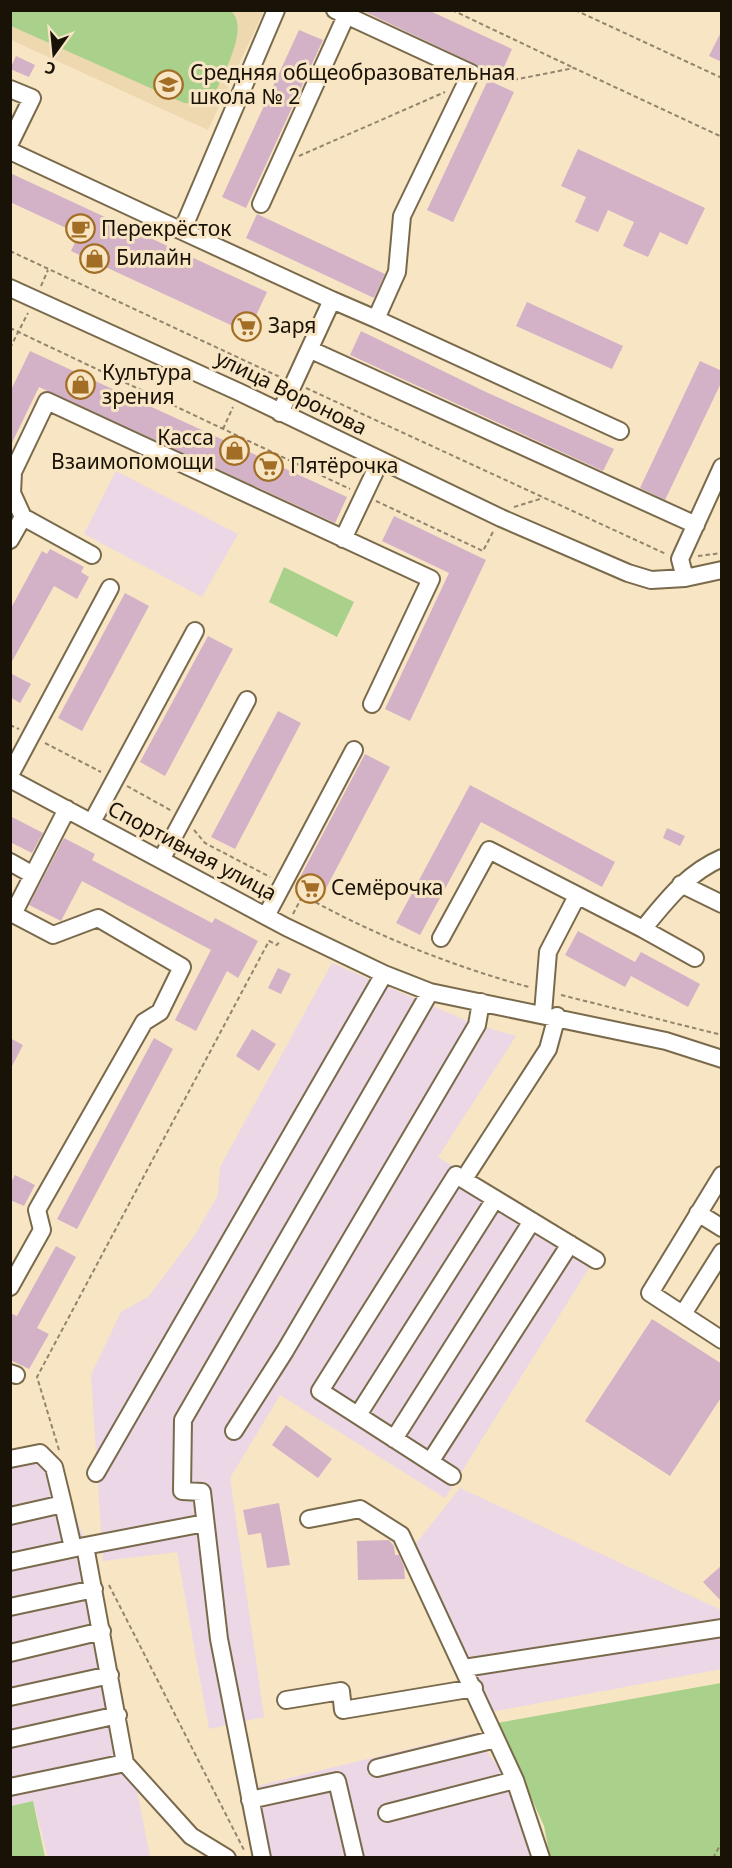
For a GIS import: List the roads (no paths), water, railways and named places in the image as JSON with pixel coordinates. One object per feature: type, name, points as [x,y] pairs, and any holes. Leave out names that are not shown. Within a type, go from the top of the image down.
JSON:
[{"type":"street","points":[[182,231],[276,10]]},
{"type":"street","points":[[261,204],[340,13],[471,73],[402,216],[397,272],[376,319]]},
{"type":"street","points":[[10,88],[32,98],[10,144]]},
{"type":"street","points":[[10,151],[620,431]]},
{"type":"street","name":"улица Воронова","points":[[10,288],[239,392],[501,518],[628,573],[651,580],[685,578],[722,570]]},
{"type":"street","points":[[280,413],[311,350],[332,300]]},
{"type":"street","points":[[311,350],[696,525]]},
{"type":"street","points":[[92,555],[23,517],[12,493],[12,471],[48,401],[431,579],[372,704]]},
{"type":"street","points":[[343,539],[380,461]]},
{"type":"street","points":[[685,578],[680,559],[722,468]]},
{"type":"street","points":[[10,540],[23,517]]},
{"type":"street","points":[[10,777],[110,588]]},
{"type":"street","points":[[92,822],[195,631]]},
{"type":"street","points":[[161,860],[247,700]]},
{"type":"street","points":[[266,916],[354,750]]},
{"type":"street","name":"Спортивная улица","points":[[10,777],[286,927],[384,974],[430,992],[550,1015],[666,1041],[722,1059]]},
{"type":"street","points":[[10,1287],[42,1230],[38,1210],[144,1022],[160,1012],[182,967],[98,918],[53,935],[13,914],[67,809]]},
{"type":"street","points":[[441,938],[489,850],[695,958]]},
{"type":"street","points":[[642,929],[681,884],[721,857]]},
{"type":"street","points":[[10,862],[33,875]]},
{"type":"street","points":[[681,884],[722,904]]},
{"type":"street","points":[[464,1179],[548,1049],[550,1015],[545,991],[548,952],[577,896]]},
{"type":"street","points":[[96,1473],[384,974]]},
{"type":"street","points":[[262,1857],[219,1640],[202,1492],[182,1491],[183,1420],[430,992]]},
{"type":"street","points":[[234,1431],[411,1139],[477,1025],[481,1002]]},
{"type":"street","points":[[452,1476],[320,1391],[456,1175],[596,1260]]},
{"type":"street","points":[[719,1332],[683,1314],[650,1293],[722,1175]]},
{"type":"street","points":[[358,1415],[495,1199]]},
{"type":"street","points":[[698,1213],[722,1228]]},
{"type":"street","points":[[394,1439],[532,1221]]},
{"type":"street","points":[[430,1462],[570,1244]]},
{"type":"street","points":[[683,1314],[722,1252]]},
{"type":"street","points":[[10,1459],[40,1453],[54,1467],[63,1504],[79,1547],[101,1586],[102,1631],[125,1763],[191,1836],[227,1857]]},
{"type":"street","points":[[10,1516],[63,1504]]},
{"type":"street","points":[[309,1519],[360,1509],[401,1535],[515,1780],[541,1857]]},
{"type":"street","points":[[10,1562],[205,1523]]},
{"type":"street","points":[[10,1607],[101,1586]]},
{"type":"street","points":[[464,1668],[722,1628]]},
{"type":"street","points":[[10,1653],[102,1631]]},
{"type":"street","points":[[10,1697],[110,1675]]},
{"type":"street","points":[[286,1700],[341,1691],[344,1710],[474,1688]]},
{"type":"street","points":[[10,1739],[118,1715]]},
{"type":"street","points":[[377,1768],[496,1739]]},
{"type":"street","points":[[10,1787],[125,1763]]},
{"type":"street","points":[[387,1813],[515,1780]]},
{"type":"street","points":[[250,1800],[337,1781],[354,1857]]},
{"type":"place","name":"Средняя общеобразовательная школа № 2","points":[[169,85]]},
{"type":"place","name":"Перекрёсток","points":[[80,229]]},
{"type":"place","name":"Билайн","points":[[95,258]]},
{"type":"place","name":"Заря","points":[[247,326]]},
{"type":"place","name":"Культура зрения","points":[[81,385]]},
{"type":"place","name":"Касса Взаимопомощи","points":[[235,450]]},
{"type":"place","name":"Пятёрочка","points":[[269,466]]},
{"type":"place","name":"Семёрочка","points":[[310,888]]}]
